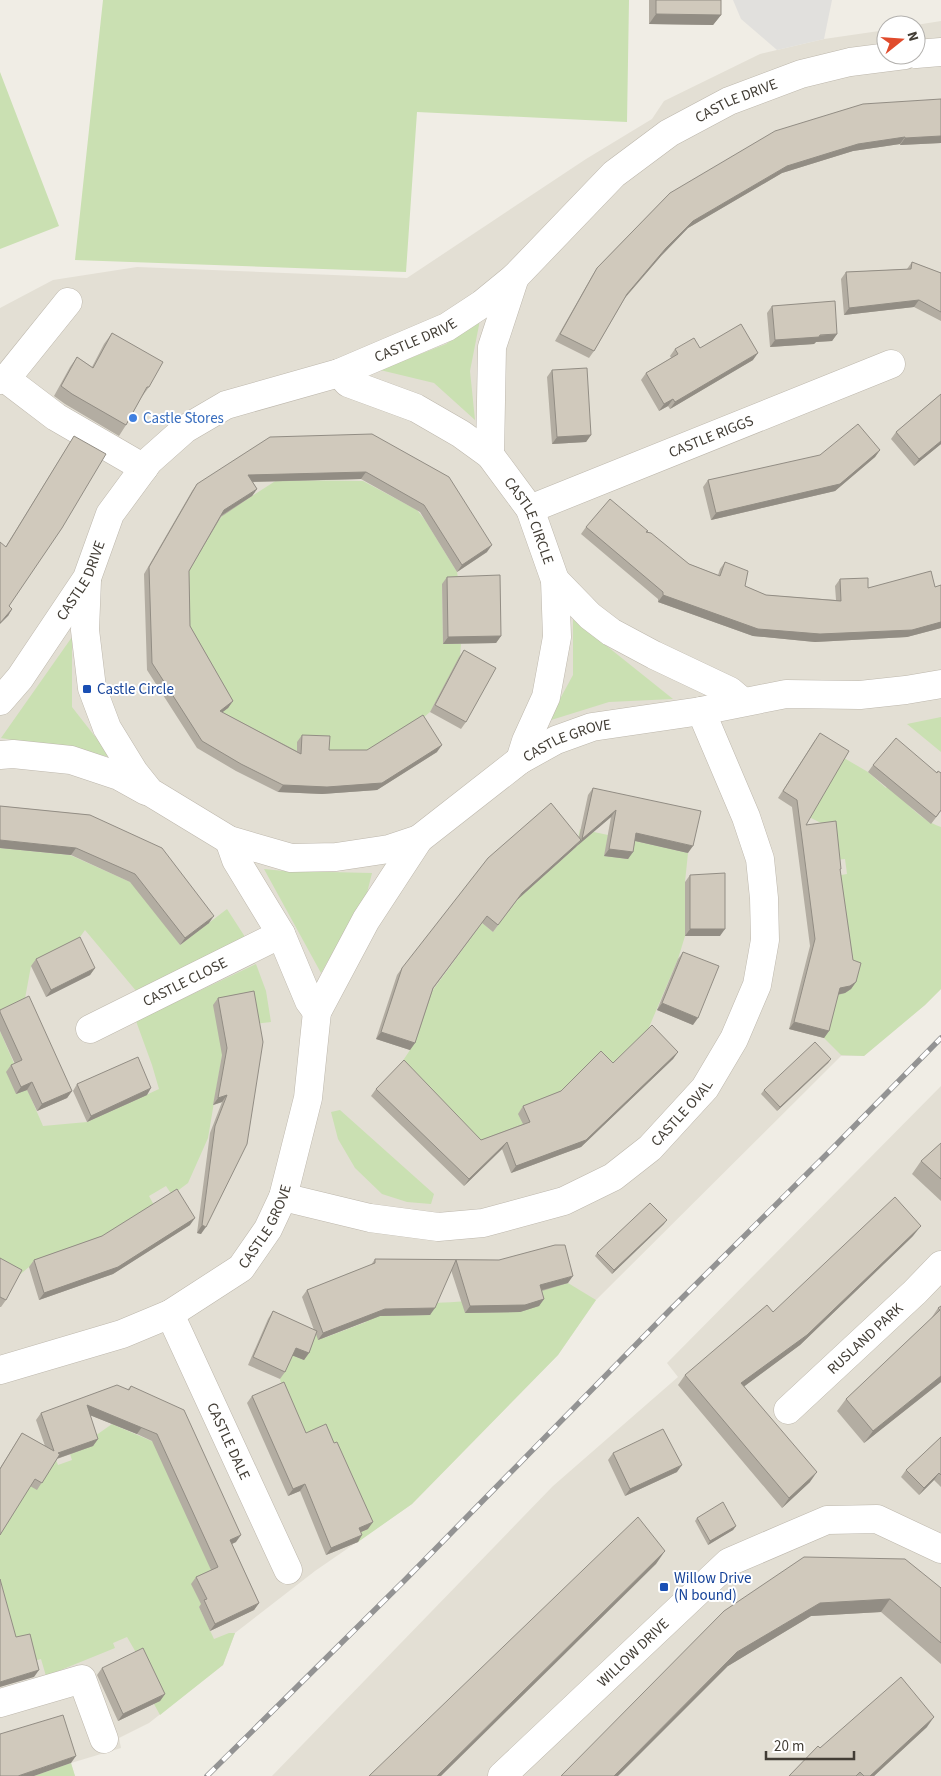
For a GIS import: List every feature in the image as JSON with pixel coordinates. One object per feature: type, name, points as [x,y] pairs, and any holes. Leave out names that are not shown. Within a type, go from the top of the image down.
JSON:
[{"type":"street","points":[[926,53],[941,52]]},
{"type":"street","name":"CASTLE DRIVE","points":[[0,700],[20,678],[87,578],[110,514],[149,461],[185,429],[226,405],[339,373],[447,327],[482,304],[515,277],[549,244],[614,174],[669,133],[729,101],[801,74],[850,62],[876,59]]},
{"type":"street","points":[[490,455],[492,347],[511,294],[515,277]]},
{"type":"street","points":[[68,302],[3,379],[56,417],[144,468]]},
{"type":"street","name":"CASTLE RIGGS","points":[[530,508],[891,364]]},
{"type":"street","name":"CASTLE CIRCLE","points":[[339,373],[348,383],[416,408],[461,434],[490,455],[530,508],[555,580],[557,637],[546,697],[526,740],[520,760]]},
{"type":"street","points":[[87,578],[85,630],[92,688],[107,728],[134,772],[150,792]]},
{"type":"street","points":[[555,580],[590,616],[611,632],[654,655],[730,691],[743,702]]},
{"type":"street","name":"CASTLE GROVE","points":[[0,1370],[122,1334],[170,1314],[241,1268],[268,1229],[283,1197],[308,1098],[317,1012],[366,920],[419,839],[520,760],[556,740],[592,727],[701,711],[786,694],[860,695],[941,684]]},
{"type":"street","name":"CASTLE OVAL","points":[[283,1197],[370,1218],[438,1228],[483,1223],[564,1201],[613,1177],[650,1148],[705,1088],[734,1039],[757,985],[765,940],[764,898],[760,858],[746,817],[701,711]]},
{"type":"street","points":[[0,755],[13,754],[71,760],[119,776],[150,792],[229,840],[291,858],[336,857],[389,849],[419,839]]},
{"type":"street","points":[[229,840],[236,860],[281,934],[309,1001],[317,1012]]},
{"type":"street","name":"CASTLE CLOSE","points":[[90,1029],[281,934]]},
{"type":"street","name":"RUSLAND PARK","points":[[788,1410],[915,1292],[941,1265]]},
{"type":"street","name":"CASTLE DALE","points":[[170,1314],[175,1329],[288,1570]]},
{"type":"street","name":"WILLOW DRIVE","points":[[502,1776],[729,1562],[827,1520],[877,1519],[941,1549]]},
{"type":"street","points":[[0,1703],[82,1679],[104,1739]]},
{"type":"shaded area","points":[[733,0],[832,0],[824,39],[777,50],[741,19]]},
{"type":"shaded area","points":[[941,21],[941,989],[925,1005],[864,1056],[841,1056],[596,1300],[558,1355],[412,1504],[315,1571],[235,1633],[223,1665],[149,1723],[119,1738],[121,1748],[71,1763],[75,1776],[0,1776],[0,308],[53,280],[137,267],[407,278],[586,159],[652,119],[664,101],[760,54],[824,39],[876,31],[876,65],[926,65],[926,23]]},
{"type":"shaded area","points":[[941,1086],[941,1776],[272,1776],[553,1486],[678,1377],[667,1363]]},
{"type":"green space","points":[[103,0],[629,0],[627,122],[417,112],[406,272],[75,260]]},
{"type":"green space","points":[[0,72],[59,226],[0,249]]},
{"type":"green space","points":[[480,320],[470,371],[475,420],[434,383],[380,370],[446,344]]},
{"type":"green space","points":[[277,480],[363,481],[417,510],[457,572],[459,584],[442,585],[443,644],[461,644],[460,657],[430,712],[418,722],[368,754],[296,760],[220,723],[186,649],[186,575],[215,525],[224,514]]},
{"type":"green space","points":[[573,619],[673,699],[609,702],[548,721],[573,675]]},
{"type":"green space","points":[[72,637],[72,707],[111,757],[1,738]]},
{"type":"green space","points":[[941,717],[941,752],[907,724]]},
{"type":"green space","points":[[844,758],[868,772],[886,788],[889,784],[919,815],[941,827],[941,989],[925,1005],[864,1056],[841,1055],[824,1038],[835,993],[847,992],[854,976],[835,876],[847,874],[845,859],[835,860],[831,828],[809,817]]},
{"type":"green space","points":[[580,829],[608,835],[605,856],[628,859],[631,840],[688,853],[685,882],[685,936],[678,959],[647,1032],[608,1070],[525,1129],[476,1147],[398,1068],[410,1050],[427,998],[482,923],[493,932],[518,899],[576,847]]},
{"type":"green space","points":[[0,848],[70,855],[137,885],[180,945],[227,909],[247,940],[137,992],[85,930],[75,944],[31,966],[24,1004],[0,1015]]},
{"type":"green space","points":[[264,869],[372,873],[367,893],[321,973]]},
{"type":"green space","points":[[256,964],[266,991],[271,1022],[254,1024],[222,1055],[208,1138],[188,1183],[172,1195],[166,1186],[149,1196],[155,1207],[92,1247],[29,1267],[17,1277],[0,1268],[0,1031],[16,1068],[16,1094],[27,1089],[43,1126],[87,1122],[159,1089],[136,1021]]},
{"type":"green space","points":[[340,1110],[434,1194],[431,1204],[407,1202],[382,1194],[355,1168],[338,1139],[331,1112]]},
{"type":"green space","points":[[370,1266],[384,1316],[430,1315],[431,1303],[500,1298],[568,1283],[596,1300],[558,1355],[412,1504],[358,1542],[354,1535],[368,1529],[301,1440],[288,1411],[280,1379],[291,1355],[304,1360],[314,1328],[319,1326],[324,1338],[366,1322],[346,1274]]},
{"type":"green space","points":[[112,1424],[156,1443],[213,1574],[202,1606],[199,1607],[214,1639],[229,1633],[235,1633],[223,1665],[160,1715],[154,1704],[159,1701],[127,1637],[113,1643],[115,1648],[46,1676],[41,1659],[30,1662],[11,1644],[0,1604],[0,1534],[52,1450],[58,1465],[72,1460],[67,1445],[95,1436]]},
{"type":"green space","points":[[71,1763],[75,1776],[34,1776]]},
{"type":"building","points":[[656,0],[721,0],[721,15],[656,14]]},
{"type":"building","points":[[941,99],[941,136],[905,137],[858,144],[787,166],[693,221],[666,248],[627,294],[594,351],[560,334],[597,268],[670,193],[775,131],[863,104]]},
{"type":"building","points":[[912,262],[941,273],[941,312],[919,300],[849,308],[846,272],[911,269]]},
{"type":"building","points":[[835,301],[837,334],[775,340],[772,306]]},
{"type":"building","points":[[741,324],[758,353],[675,402],[673,399],[664,404],[646,373],[678,354],[675,349],[694,338],[700,348]]},
{"type":"building","points":[[112,333],[163,362],[126,425],[61,386],[77,357],[93,368]]},
{"type":"building","points":[[587,368],[591,435],[557,437],[552,370]]},
{"type":"building","points":[[941,394],[941,441],[919,459],[896,432]]},
{"type":"building","points":[[858,424],[880,450],[840,484],[716,513],[708,480],[820,455]]},
{"type":"building","points":[[372,434],[449,477],[492,545],[462,565],[424,505],[366,472],[248,475],[257,489],[224,510],[189,571],[190,626],[233,701],[220,711],[301,754],[302,735],[330,736],[329,750],[367,750],[423,715],[442,745],[382,783],[327,787],[283,785],[241,764],[202,741],[152,663],[149,567],[197,484],[270,437]]},
{"type":"building","points":[[74,436],[106,454],[62,528],[9,606],[12,609],[0,623],[0,542],[6,547]]},
{"type":"building","points":[[610,499],[648,531],[646,532],[651,533],[689,564],[720,576],[725,562],[748,571],[745,586],[766,595],[841,601],[840,579],[868,578],[868,588],[931,571],[935,587],[941,585],[941,622],[912,630],[820,634],[758,629],[663,595],[663,592],[586,527]]},
{"type":"building","points":[[500,575],[501,636],[448,637],[447,577]]},
{"type":"building","points":[[464,650],[496,668],[466,722],[435,705]]},
{"type":"building","points":[[820,733],[849,751],[806,825],[836,821],[840,869],[853,960],[861,963],[856,982],[850,986],[840,988],[829,1031],[794,1022],[815,939],[797,800],[783,791]]},
{"type":"building","points":[[896,738],[937,773],[938,771],[941,773],[941,810],[936,817],[873,765]]},
{"type":"building","points":[[593,788],[701,811],[693,846],[636,833],[633,852],[609,849],[616,810],[582,839]]},
{"type":"building","points":[[551,803],[581,840],[522,893],[498,925],[487,916],[433,988],[415,1043],[381,1032],[402,968],[488,858]]},
{"type":"building","points":[[0,806],[90,815],[162,848],[214,916],[185,938],[135,874],[76,848],[0,840]]},
{"type":"building","points":[[725,873],[725,929],[690,929],[690,875]]},
{"type":"building","points":[[80,937],[95,968],[51,990],[36,959]]},
{"type":"building","points":[[683,952],[719,966],[698,1018],[662,1003]]},
{"type":"building","points":[[254,991],[263,1042],[247,1144],[206,1227],[202,1225],[215,1126],[227,1095],[218,1098],[227,1048],[218,998]]},
{"type":"building","points":[[29,996],[72,1091],[42,1104],[32,1082],[21,1087],[11,1065],[22,1060],[0,1012],[0,1010]]},
{"type":"building","points":[[652,1025],[678,1052],[586,1140],[516,1166],[507,1142],[469,1179],[376,1089],[404,1060],[481,1140],[530,1122],[523,1106],[561,1091],[601,1051],[613,1063]]},
{"type":"building","points":[[815,1042],[831,1059],[780,1107],[764,1090]]},
{"type":"building","points":[[138,1057],[151,1088],[91,1116],[77,1084]]},
{"type":"building","points":[[941,1143],[941,1179],[921,1161]]},
{"type":"building","points":[[177,1189],[195,1218],[118,1267],[44,1293],[34,1260],[102,1236]]},
{"type":"building","points":[[895,1197],[921,1226],[807,1335],[741,1383],[817,1472],[789,1498],[685,1375],[767,1305],[773,1312]]},
{"type":"building","points":[[650,1203],[667,1220],[614,1270],[597,1253]]},
{"type":"building","points":[[555,1245],[565,1245],[573,1276],[540,1285],[544,1299],[525,1305],[470,1306],[456,1260],[435,1308],[385,1309],[323,1333],[307,1290],[375,1263],[375,1259],[499,1260]]},
{"type":"building","points":[[0,1258],[22,1270],[6,1300],[0,1297]]},
{"type":"building","points":[[941,1306],[941,1376],[873,1431],[846,1399],[940,1310],[938,1308]]},
{"type":"building","points":[[273,1311],[317,1331],[309,1353],[296,1348],[285,1372],[253,1357]]},
{"type":"building","points":[[284,1382],[306,1433],[326,1424],[334,1443],[337,1442],[373,1522],[359,1528],[362,1535],[331,1548],[305,1484],[293,1489],[252,1396]]},
{"type":"building","points":[[117,1385],[129,1390],[131,1386],[184,1410],[241,1535],[230,1540],[259,1603],[215,1624],[204,1600],[207,1599],[196,1577],[218,1567],[157,1434],[87,1405],[98,1439],[58,1453],[60,1454],[42,1483],[35,1479],[0,1535],[0,1469],[22,1433],[54,1451],[41,1413]]},
{"type":"building","points":[[663,1429],[682,1465],[630,1489],[613,1453]]},
{"type":"building","points":[[941,1437],[941,1475],[939,1473],[924,1488],[906,1470]]},
{"type":"building","points":[[723,1502],[736,1526],[710,1541],[697,1518]]},
{"type":"building","points":[[638,1517],[665,1551],[437,1776],[369,1776]]},
{"type":"building","points":[[804,1557],[905,1559],[941,1588],[941,1643],[890,1599],[820,1603],[737,1652],[614,1776],[561,1776],[724,1611]]},
{"type":"building","points":[[0,1579],[16,1637],[30,1634],[39,1670],[0,1682]]},
{"type":"building","points":[[143,1648],[165,1694],[123,1714],[102,1668]]},
{"type":"building","points":[[901,1677],[934,1717],[870,1776],[864,1776],[860,1772],[856,1776],[789,1776],[818,1746],[820,1748]]},
{"type":"building","points":[[63,1715],[76,1756],[18,1776],[0,1776],[0,1734]]},
{"type":"railway","points":[[207,1776],[405,1580],[941,1038]]},
{"type":"place","name":"Castle Stores","points":[[133,418]]},
{"type":"place","name":"Castle Circle","points":[[87,689]]},
{"type":"place","name":"Willow Drive (N bound)","points":[[664,1587]]}]
